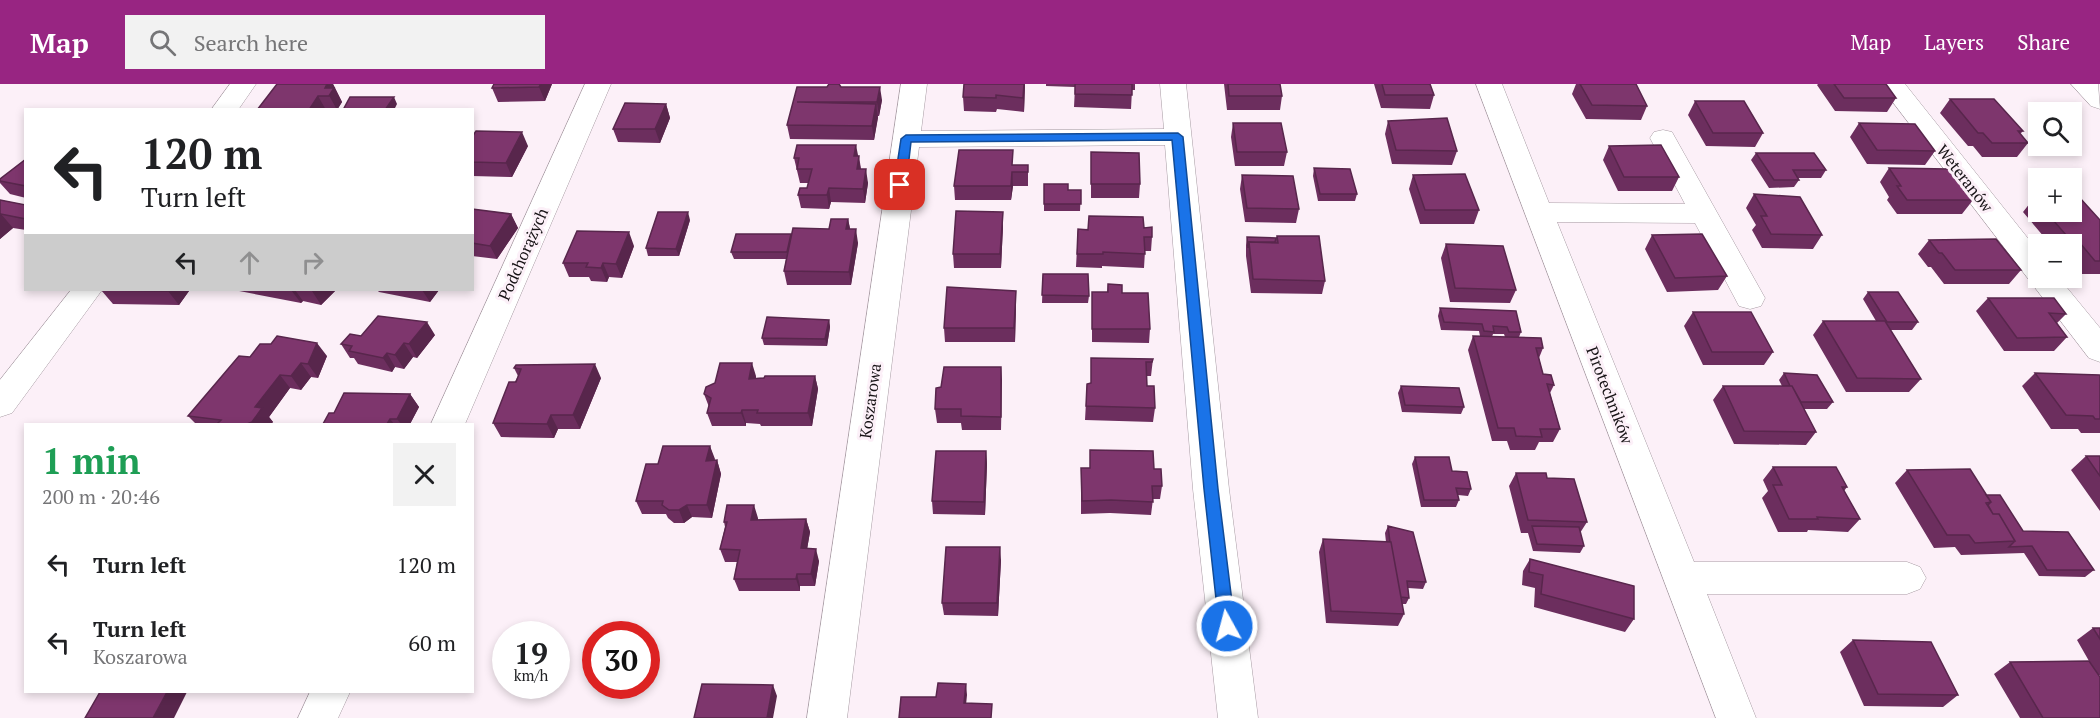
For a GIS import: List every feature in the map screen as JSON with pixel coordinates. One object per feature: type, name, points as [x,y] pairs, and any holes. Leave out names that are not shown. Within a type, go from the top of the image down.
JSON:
[{"type":"street","points":[[225,108],[243,84]]},
{"type":"street","name":"Podchorążych","points":[[448,423],[598,84]]},
{"type":"street","name":"Koszarowa","points":[[827,718],[914,84]]},
{"type":"street","points":[[1173,84],[1211,489],[1238,718]]},
{"type":"street","name":"Pirotechników","points":[[1489,84],[1736,718]]},
{"type":"street","name":"Weteranów","points":[[1892,84],[2028,258]]},
{"type":"street","points":[[2084,84],[2100,101]]},
{"type":"street","points":[[906,139],[1178,137]]},
{"type":"street","points":[[1663,138],[1750,298]]},
{"type":"street","points":[[1539,212],[1704,214]]},
{"type":"street","points":[[2051,288],[2100,350]]},
{"type":"street","points":[[0,404],[86,291]]},
{"type":"street","points":[[1682,578],[1906,578]]},
{"type":"street","points":[[318,718],[330,693]]},
{"type":"building","points":[[277,84],[327,84],[325,88],[334,88],[329,96],[318,96],[310,108],[259,108]]},
{"type":"building","points":[[494,84],[541,84],[539,87],[492,88]]},
{"type":"building","points":[[829,84],[839,84],[841,87],[880,87],[877,102],[797,102],[876,104],[872,126],[787,125],[797,87],[827,87]]},
{"type":"building","points":[[964,84],[1024,84],[1023,98],[996,95],[996,98],[963,97]]},
{"type":"building","points":[[1075,84],[1132,84],[1132,95],[1075,94]]},
{"type":"building","points":[[1228,84],[1280,84],[1282,96],[1229,96]]},
{"type":"building","points":[[1382,84],[1430,84],[1434,95],[1385,95]]},
{"type":"building","points":[[1580,84],[1636,84],[1647,106],[1592,105]]},
{"type":"building","points":[[1834,84],[1886,84],[1896,98],[1844,98]]},
{"type":"building","points":[[350,97],[394,97],[386,108],[344,108]]},
{"type":"building","points":[[1950,99],[1994,99],[2023,131],[2018,131],[2028,143],[1992,143],[1983,133],[1978,133]]},
{"type":"building","points":[[1695,101],[1744,101],[1763,133],[1713,133]]},
{"type":"building","points":[[625,103],[666,104],[655,129],[613,129]]},
{"type":"building","points":[[1447,118],[1457,151],[1396,150],[1388,121]]},
{"type":"building","points":[[1233,123],[1281,123],[1287,152],[1237,152]]},
{"type":"building","points":[[1859,123],[1915,124],[1935,151],[1877,150]]},
{"type":"building","points":[[476,131],[522,132],[506,163],[474,162],[474,134]]},
{"type":"building","points":[[797,145],[856,145],[854,156],[859,156],[857,169],[866,169],[863,189],[829,188],[827,195],[798,195],[800,188],[807,188],[812,169],[797,169],[799,158],[794,158]]},
{"type":"building","points":[[1661,145],[1679,177],[1624,177],[1609,146]]},
{"type":"building","points":[[959,150],[1013,150],[1012,165],[1028,165],[1028,172],[1012,172],[1011,186],[954,186]]},
{"type":"building","points":[[1091,152],[1139,153],[1140,184],[1091,184]]},
{"type":"building","points":[[1756,153],[1814,153],[1826,170],[1793,170],[1799,180],[1774,180]]},
{"type":"building","points":[[24,161],[24,186],[0,181]]},
{"type":"building","points":[[1314,168],[1350,169],[1357,194],[1320,194]]},
{"type":"building","points":[[1889,168],[1949,169],[1973,200],[1907,200],[1897,186],[1901,186]]},
{"type":"building","points":[[1465,174],[1479,210],[1425,210],[1413,175]]},
{"type":"building","points":[[1242,175],[1293,176],[1299,209],[1247,208]]},
{"type":"building","points":[[1044,184],[1068,184],[1068,190],[1081,190],[1081,204],[1044,204]]},
{"type":"building","points":[[1754,194],[1800,197],[1822,235],[1771,234],[1761,216],[1767,216]]},
{"type":"building","points":[[0,200],[24,205],[24,219],[0,215]]},
{"type":"building","points":[[2082,200],[2100,220],[2100,261],[2095,261],[2082,245],[2082,234],[2065,234],[2055,222],[2082,222]]},
{"type":"building","points":[[474,209],[511,214],[490,246],[474,243]]},
{"type":"building","points":[[956,211],[1003,212],[1000,254],[953,254]]},
{"type":"building","points":[[658,212],[688,212],[676,249],[646,248]]},
{"type":"building","points":[[1089,216],[1143,217],[1144,228],[1152,227],[1152,237],[1144,237],[1145,254],[1103,252],[1103,254],[1077,254],[1078,229],[1088,230]]},
{"type":"building","points":[[831,219],[848,219],[846,229],[856,229],[849,272],[784,271],[793,228],[829,229]]},
{"type":"building","points":[[577,231],[629,232],[616,264],[603,263],[601,268],[586,267],[588,263],[563,263]]},
{"type":"building","points":[[736,234],[791,234],[787,252],[731,252]]},
{"type":"building","points":[[1702,234],[1727,276],[1675,278],[1652,235]]},
{"type":"building","points":[[1277,236],[1319,236],[1325,281],[1253,279],[1249,242],[1278,243]]},
{"type":"building","points":[[1247,237],[1276,238],[1275,242],[1249,242],[1248,248]]},
{"type":"building","points":[[1996,239],[2021,270],[1955,270],[1929,240]]},
{"type":"building","points":[[1446,244],[1503,246],[1516,290],[1455,288]]},
{"type":"building","points":[[1043,274],[1088,274],[1089,296],[1042,295]]},
{"type":"building","points":[[1108,284],[1122,285],[1122,293],[1148,293],[1150,329],[1092,329],[1092,292],[1108,292]]},
{"type":"building","points":[[947,287],[1016,291],[1014,328],[944,328]]},
{"type":"building","points":[[1868,292],[1898,292],[1918,322],[1887,322]]},
{"type":"building","points":[[1988,298],[2054,298],[2066,314],[2049,313],[2067,337],[2017,338]]},
{"type":"building","points":[[1440,308],[1516,311],[1521,332],[1509,332],[1507,327],[1493,326],[1494,332],[1484,331],[1482,324],[1444,322]]},
{"type":"building","points":[[1693,312],[1751,312],[1773,352],[1712,352]]},
{"type":"building","points":[[378,316],[427,322],[409,344],[404,343],[395,355],[387,353],[383,358],[349,351],[352,346],[341,344],[350,334],[361,336]]},
{"type":"building","points":[[767,317],[829,320],[825,339],[762,338]]},
{"type":"building","points":[[1823,321],[1885,321],[1921,379],[1857,378]]},
{"type":"building","points":[[277,336],[317,343],[308,364],[301,363],[291,376],[280,375],[255,407],[262,408],[252,422],[218,423],[221,420],[188,416],[239,356],[250,357],[260,344],[271,344]]},
{"type":"building","points":[[1473,336],[1541,338],[1543,348],[1536,348],[1543,374],[1551,375],[1554,385],[1547,384],[1560,429],[1540,429],[1542,437],[1516,436],[1514,428],[1498,428]]},
{"type":"building","points":[[1091,358],[1153,359],[1152,362],[1146,362],[1147,386],[1154,386],[1155,408],[1086,406],[1087,384],[1091,383]]},
{"type":"building","points":[[720,363],[752,363],[749,379],[765,376],[815,376],[808,413],[757,413],[758,410],[742,410],[741,413],[707,413],[711,398],[704,394],[706,387],[715,383]]},
{"type":"building","points":[[595,364],[573,415],[551,415],[547,424],[493,423],[509,382],[516,382],[521,369],[514,368],[516,365]]},
{"type":"building","points":[[944,367],[1001,367],[1001,417],[961,416],[961,409],[935,409],[936,388],[941,387]]},
{"type":"building","points":[[1784,373],[1817,375],[1833,402],[1801,402]]},
{"type":"building","points":[[2035,373],[2100,375],[2100,419],[2095,419],[2093,416],[2066,415]]},
{"type":"building","points":[[1401,386],[1459,388],[1464,407],[1405,405]]},
{"type":"building","points":[[1723,386],[1792,386],[1816,432],[1744,431]]},
{"type":"building","points":[[344,393],[410,394],[397,419],[390,419],[388,423],[324,423],[329,413],[334,413]]},
{"type":"building","points":[[663,446],[710,446],[706,461],[717,460],[707,505],[687,505],[679,510],[669,510],[662,505],[663,501],[636,501],[646,464],[658,464]]},
{"type":"building","points":[[1090,450],[1153,451],[1154,469],[1161,469],[1162,486],[1152,486],[1153,502],[1082,501],[1081,468],[1090,468]]},
{"type":"building","points":[[936,451],[986,451],[984,502],[932,501]]},
{"type":"building","points":[[2086,456],[2100,456],[2100,476]]},
{"type":"building","points":[[1415,457],[1449,457],[1452,471],[1467,472],[1471,489],[1456,488],[1459,500],[1424,500]]},
{"type":"building","points":[[1773,467],[1836,467],[1847,487],[1842,487],[1860,519],[1817,517],[1818,519],[1789,519],[1773,485],[1782,485]]},
{"type":"building","points":[[1970,469],[1991,502],[1986,503],[1993,514],[1999,514],[2015,541],[1975,543],[1969,535],[1947,535],[1907,470]]},
{"type":"building","points":[[1516,473],[1546,473],[1547,478],[1574,479],[1587,522],[1528,520]]},
{"type":"building","points":[[1986,495],[2000,495],[2023,531],[2068,532],[2094,570],[2047,570],[2032,546],[2009,547],[2015,541],[1999,514],[1993,514],[1988,505],[1991,502]]},
{"type":"building","points":[[727,505],[754,505],[751,520],[806,519],[801,548],[816,549],[811,574],[797,574],[796,579],[734,579],[740,550],[720,549],[727,522],[724,522]]},
{"type":"building","points":[[1388,526],[1413,532],[1426,582],[1407,581],[1409,598],[1401,597]]},
{"type":"building","points":[[1532,526],[1579,527],[1584,546],[1537,544]]},
{"type":"building","points":[[1323,539],[1391,542],[1404,614],[1331,611]]},
{"type":"building","points":[[946,547],[1000,547],[997,603],[942,603]]},
{"type":"building","points":[[1530,559],[1634,586],[1634,619],[1541,594],[1543,575],[1529,572]]},
{"type":"building","points":[[2093,628],[2100,628],[2100,639]]},
{"type":"building","points":[[1853,640],[1931,642],[1958,695],[1878,694]]},
{"type":"building","points":[[2089,661],[2100,677],[2100,718],[2043,718],[2010,662]]},
{"type":"building","points":[[938,683],[966,684],[964,703],[992,704],[991,718],[899,718],[901,697],[936,697]]},
{"type":"building","points":[[702,684],[773,685],[767,718],[694,718]]},
{"type":"building","points":[[99,693],[166,693],[153,718],[85,718]]},
{"type":"route","points":[[900,185],[906,139],[1178,137],[1211,489],[1227,626]]}]
